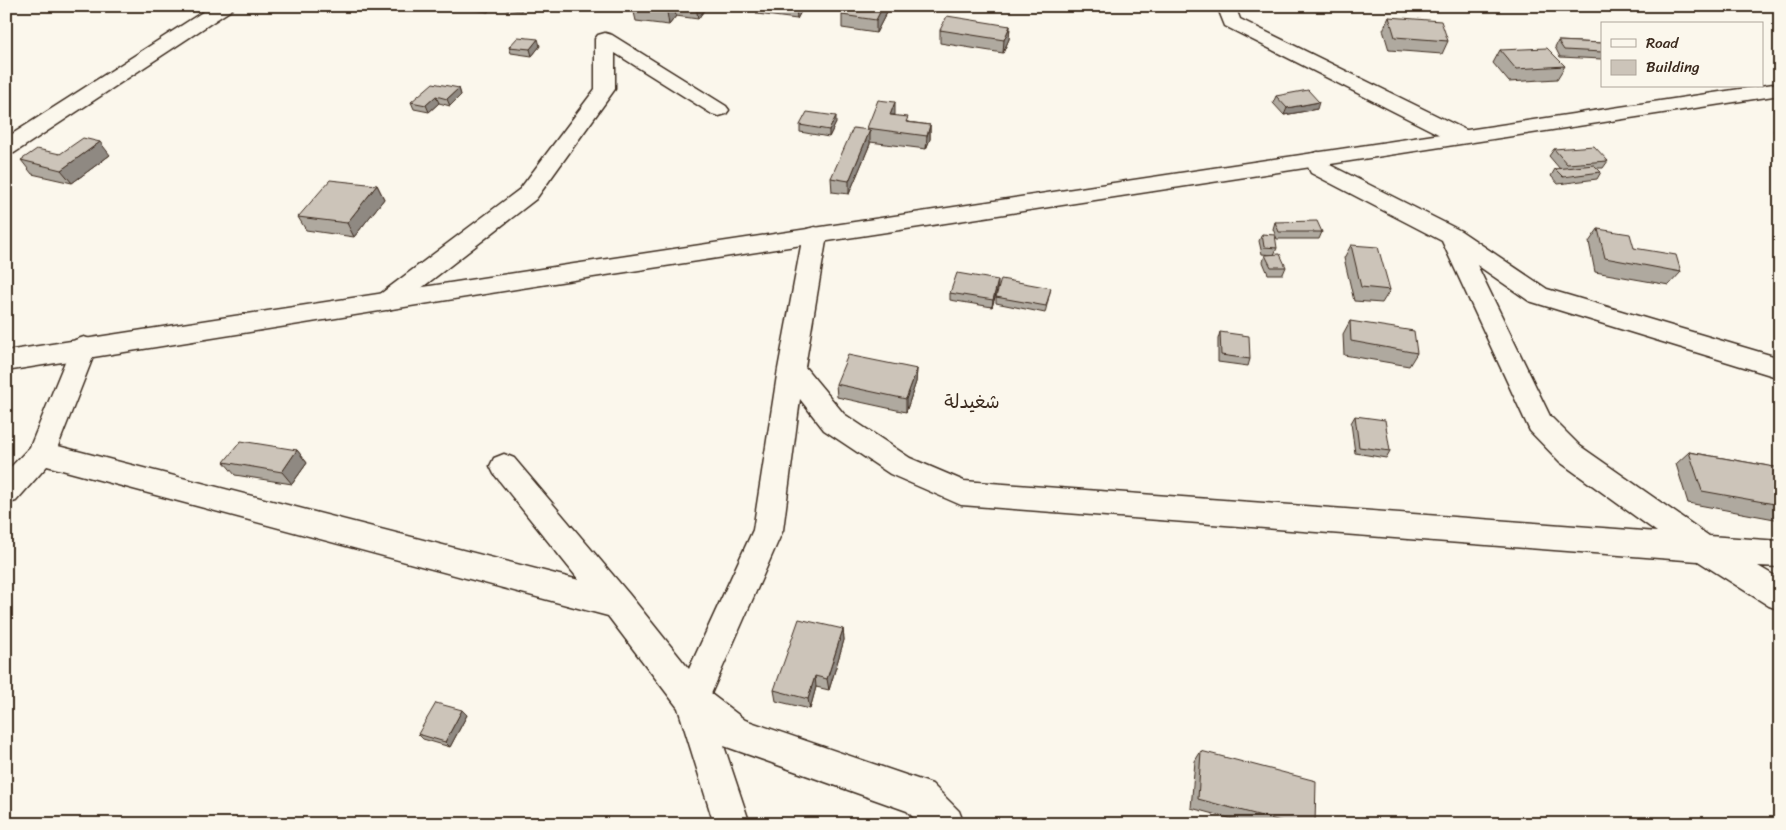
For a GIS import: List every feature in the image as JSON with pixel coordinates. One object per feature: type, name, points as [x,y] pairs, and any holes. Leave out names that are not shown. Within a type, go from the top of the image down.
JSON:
[{"type":"street","points":[[6,148],[225,6]]},
{"type":"street","points":[[1226,6],[1232,22],[1462,137]]},
{"type":"street","points":[[388,301],[528,194],[605,89],[605,39],[718,110]]},
{"type":"street","points":[[6,361],[1318,158],[1780,89]]},
{"type":"street","points":[[1318,158],[1318,168],[1451,236],[1538,295],[1780,368]]},
{"type":"street","points":[[732,824],[692,700],[768,530],[791,369],[815,236]]},
{"type":"street","points":[[1451,236],[1540,423],[1570,454],[1703,548],[1780,596]]},
{"type":"street","points":[[6,492],[41,453],[84,348]]},
{"type":"street","points":[[791,369],[834,422],[900,466],[961,493],[1780,554]]},
{"type":"street","points":[[41,453],[618,604]]},
{"type":"street","points":[[504,466],[618,604],[692,700],[735,733],[919,797],[946,824]]},
{"type":"building","points":[[635,6],[671,6],[667,12],[633,8]]},
{"type":"building","points":[[847,6],[883,6],[876,20],[842,15]]},
{"type":"building","points":[[947,16],[1010,26],[1004,40],[940,30]]},
{"type":"building","points":[[1389,17],[1441,21],[1448,41],[1395,37]]},
{"type":"building","points":[[518,37],[538,39],[530,49],[509,47]]},
{"type":"building","points":[[1558,41],[1601,43],[1601,52],[1564,50]]},
{"type":"building","points":[[1547,48],[1565,66],[1516,69],[1500,50]]},
{"type":"building","points":[[433,83],[459,88],[447,99],[436,96],[426,105],[411,102]]},
{"type":"building","points":[[1308,90],[1319,102],[1287,108],[1276,96]]},
{"type":"building","points":[[878,100],[895,102],[890,115],[908,117],[906,122],[930,125],[927,136],[867,128]]},
{"type":"building","points":[[807,112],[836,116],[829,130],[800,125]]},
{"type":"building","points":[[853,128],[870,130],[849,181],[831,178]]},
{"type":"building","points":[[83,138],[100,142],[61,170],[21,160],[37,149],[60,154]]},
{"type":"building","points":[[1594,146],[1608,161],[1567,164],[1554,149]]},
{"type":"building","points":[[1594,165],[1601,172],[1563,177],[1555,169]]},
{"type":"building","points":[[330,180],[377,185],[347,223],[298,217]]},
{"type":"building","points":[[1317,221],[1322,232],[1279,232],[1275,222]]},
{"type":"building","points":[[1598,229],[1630,234],[1634,248],[1676,255],[1681,272],[1605,258]]},
{"type":"building","points":[[1262,234],[1275,235],[1277,248],[1264,247]]},
{"type":"building","points":[[1351,245],[1378,247],[1390,290],[1361,287]]},
{"type":"building","points":[[1280,254],[1286,267],[1271,267],[1265,255]]},
{"type":"building","points":[[957,273],[998,280],[993,300],[950,293]]},
{"type":"building","points":[[1001,279],[1051,288],[1046,306],[996,297]]},
{"type":"building","points":[[1350,321],[1414,331],[1417,353],[1351,341]]},
{"type":"building","points":[[1220,332],[1249,336],[1250,359],[1221,355]]},
{"type":"building","points":[[848,355],[917,369],[906,399],[836,384]]},
{"type":"building","points":[[1355,416],[1385,420],[1390,451],[1359,447]]},
{"type":"building","points":[[241,441],[297,450],[282,472],[224,462]]},
{"type":"building","points":[[1689,452],[1780,468],[1780,505],[1702,491]]},
{"type":"building","points":[[799,619],[843,629],[827,679],[815,676],[808,699],[774,690]]},
{"type":"building","points":[[436,703],[462,710],[445,742],[418,734]]},
{"type":"building","points":[[1201,751],[1316,781],[1315,824],[1292,824],[1198,799]]},
{"type":"district","name":"شغيدلة","points":[[972,401]]}]
